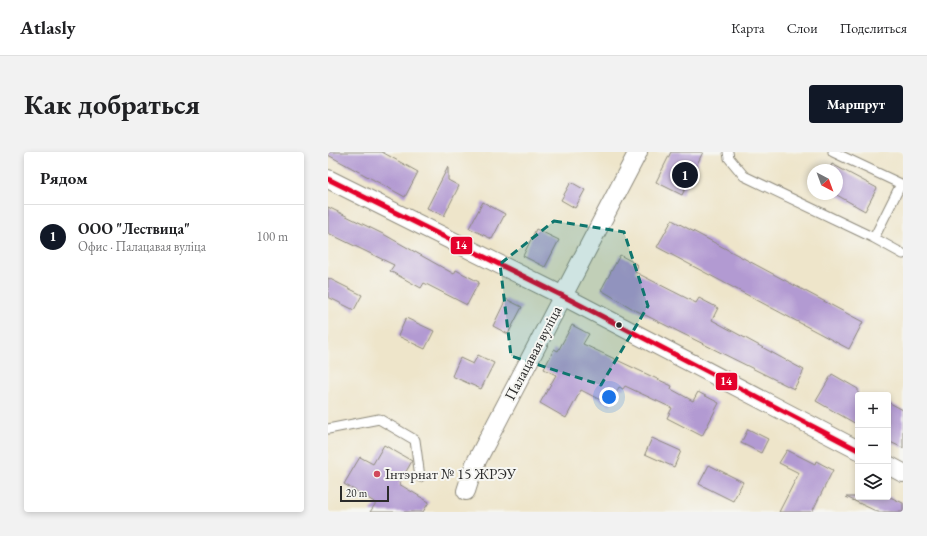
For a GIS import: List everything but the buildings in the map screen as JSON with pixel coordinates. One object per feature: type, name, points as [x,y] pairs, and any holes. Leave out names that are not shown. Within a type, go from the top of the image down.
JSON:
[{"type":"street","name":"Палацавая вуліца","points":[[466,491],[474,466],[638,152]]},
{"type":"street","points":[[328,179],[563,296],[855,448]]},
{"type":"street","points":[[891,467],[903,473]]},
{"type":"lane","points":[[728,152],[729,158],[744,176],[874,238],[903,254]]},
{"type":"lane","points":[[833,152],[901,184],[874,238]]},
{"type":"lane","points":[[328,429],[379,419],[415,440],[420,477]]},
{"type":"highlighted area","points":[[554,221],[624,232],[648,306],[601,385],[511,356],[500,264]]},
{"type":"transit line","name":"14","points":[[328,179],[563,296],[855,448]]},
{"type":"place","name":"ООО \"Лествица\"","points":[[685,175]]},
{"type":"place","name":"Інтэрнат № 15 ЖРЭУ","points":[[377,474]]}]
